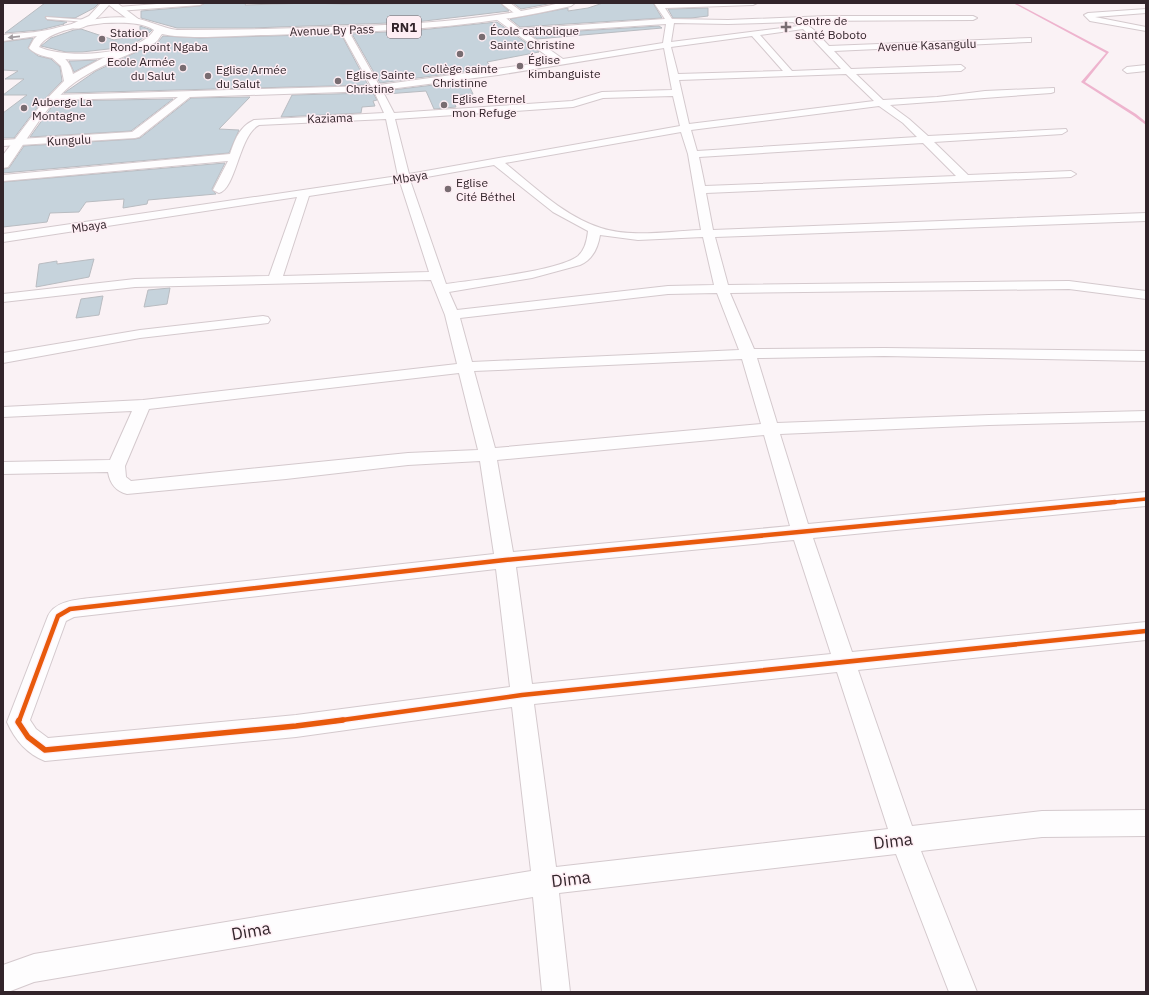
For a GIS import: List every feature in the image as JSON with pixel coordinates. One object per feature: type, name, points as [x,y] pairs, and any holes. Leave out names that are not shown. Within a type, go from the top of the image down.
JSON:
[{"type":"main road","points":[[75,26],[87,21],[106,3]]},
{"type":"main road","name":"Avenue By Pass","points":[[235,33],[344,30],[433,25],[521,14],[571,3]]},
{"type":"main road","points":[[115,6],[136,21]]},
{"type":"main road","name":"RN1","points":[[3,38],[54,32],[75,26],[107,21],[136,21],[151,24],[159,30],[177,33],[235,33]]},
{"type":"main road","name":"RN1","points":[[3,45],[18,47],[56,57],[86,57],[130,50],[155,38],[159,34],[159,30]]},
{"type":"main road","name":"RN1","points":[[39,52],[34,48],[37,41],[54,32]]},
{"type":"main road","name":"RN1","points":[[147,43],[235,33]]},
{"type":"main road","points":[[3,164],[53,98],[69,81],[110,58],[130,50]]},
{"type":"main road","points":[[56,57],[66,65],[69,81]]},
{"type":"street","points":[[115,6],[200,3]]},
{"type":"street","points":[[505,3],[521,14]]},
{"type":"street","points":[[658,4],[753,3]]},
{"type":"street","points":[[658,4],[670,21],[667,45],[685,128],[693,154],[698,190],[722,289],[748,354],[801,532],[904,840],[963,992]]},
{"type":"street","points":[[1146,11],[1088,15],[1093,20],[1146,29]]},
{"type":"street","points":[[499,17],[561,62]]},
{"type":"street","points":[[519,31],[670,21],[728,22],[793,19],[974,18]]},
{"type":"street","points":[[793,19],[815,36],[826,49],[881,103],[906,121],[966,179]]},
{"type":"street","points":[[53,98],[376,88],[498,72],[667,45],[804,27]]},
{"type":"street","points":[[344,30],[386,103],[404,178],[439,283],[452,315],[467,367],[488,455],[505,560],[545,882],[556,992]]},
{"type":"street","points":[[754,33],[788,73]]},
{"type":"street","name":"Avenue Kasangulu","points":[[826,49],[1028,40]]},
{"type":"street","points":[[887,46],[912,70]]},
{"type":"street","points":[[675,77],[961,68]]},
{"type":"street","points":[[1127,70],[1146,68]]},
{"type":"street","name":"Mbaya","points":[[3,238],[404,178],[685,128],[881,103],[937,100],[985,94],[1051,90]]},
{"type":"street","name":"Kaziama","points":[[219,190],[235,156],[241,137],[249,125],[257,122],[390,116],[573,104],[602,95],[677,93]]},
{"type":"street","name":"Kungulu","points":[[3,143],[135,136],[187,95]]},
{"type":"street","points":[[693,154],[1062,131]]},
{"type":"street","points":[[3,178],[235,156]]},
{"type":"street","points":[[497,162],[549,204],[594,229],[638,236],[1146,217]]},
{"type":"street","points":[[698,190],[1071,174]]},
{"type":"street","points":[[275,279],[304,194]]},
{"type":"street","points":[[3,298],[135,283],[275,279],[439,283],[530,274],[571,264],[581,260],[588,252],[593,242],[594,229]]},
{"type":"street","points":[[452,315],[668,290],[1069,285],[1146,295]]},
{"type":"street","points":[[3,358],[140,334],[263,320]]},
{"type":"street","points":[[3,412],[143,405],[467,367],[748,354],[884,352],[1146,356]]},
{"type":"street","points":[[143,405],[116,466],[118,480],[127,488],[286,473],[408,459],[488,455],[771,429],[989,420],[1146,416]]},
{"type":"street","points":[[3,468],[116,466]]},
{"type":"street","points":[[1146,499],[505,560],[70,609],[58,616],[18,722],[28,737],[45,750],[296,726],[522,695],[1146,631]]},
{"type":"street","name":"Dima","points":[[3,980],[12,975],[34,968],[545,882],[1042,824],[1146,823]]},
{"type":"lane","points":[[47,18],[87,21]]},
{"type":"building","points":[[45,3],[99,3],[94,8],[75,18],[45,17],[47,20],[67,22],[64,24],[40,30],[5,33]]},
{"type":"building","points":[[205,3],[246,3],[245,5],[309,3],[500,3],[509,11],[416,22],[252,28],[177,28],[141,18],[141,11],[200,6]]},
{"type":"building","points":[[513,3],[553,3],[521,9]]},
{"type":"building","points":[[603,3],[653,3],[662,18],[520,27],[510,19],[568,8],[568,11],[588,8]]},
{"type":"building","points":[[708,8],[708,16],[691,18],[673,18],[668,9]]},
{"type":"building","points":[[497,22],[539,52],[487,62],[492,68],[380,83],[352,34],[420,30]]},
{"type":"building","points":[[140,26],[152,30],[145,37],[133,44],[117,48],[82,52],[66,52],[41,46],[51,38],[74,30],[81,29],[114,40],[140,34]]},
{"type":"building","points":[[659,26],[662,28],[537,39],[530,34]]},
{"type":"building","points":[[341,34],[368,85],[64,93],[96,71],[158,42],[163,36],[200,38]]},
{"type":"building","points":[[33,38],[28,48],[38,56],[51,59],[60,67],[62,81],[39,105],[14,138],[3,138],[3,113],[27,95],[3,95],[24,79],[5,79],[18,71],[3,70],[3,42]]},
{"type":"building","points":[[97,60],[74,72],[69,61],[72,61]]},
{"type":"building","points":[[467,81],[473,94],[451,96],[456,107],[434,109],[426,91],[386,94],[384,91]]},
{"type":"building","points":[[373,93],[377,100],[373,101],[375,106],[362,107],[361,113],[281,117],[292,95]]},
{"type":"building","points":[[250,97],[219,129],[239,130],[229,153],[3,173],[3,169],[9,168],[24,146],[140,138],[191,98]]},
{"type":"building","points":[[173,99],[131,131],[30,137],[56,101]]},
{"type":"building","points":[[225,163],[212,189],[216,194],[148,200],[147,204],[123,208],[124,199],[86,202],[79,212],[50,213],[47,222],[3,227],[3,182]]},
{"type":"building","points":[[94,259],[89,277],[36,287],[39,264],[57,261],[57,264]]},
{"type":"building","points":[[170,288],[167,304],[144,307],[148,290]]},
{"type":"building","points":[[103,296],[99,315],[76,318],[81,299]]},
{"type":"waterway","points":[[1014,3],[1108,53],[1083,82],[1135,115],[1146,124]]},
{"type":"cycle path","points":[[1146,499],[505,560],[70,609],[58,616],[18,722],[28,737],[45,750],[296,726],[522,695],[1146,631]]},
{"type":"place","name":"Centre de santé Boboto","points":[[786,27]]},
{"type":"place","name":"École catholique Sainte Christine","points":[[482,37]]},
{"type":"place","name":"Station Rond-point Ngaba","points":[[102,39]]},
{"type":"place","name":"Collège sainte Christinne","points":[[460,54]]},
{"type":"place","name":"Église kimbanguiste","points":[[520,66]]},
{"type":"place","name":"Ecole Armée du Salut","points":[[183,68]]},
{"type":"place","name":"Eglise Armée du Salut","points":[[208,76]]},
{"type":"place","name":"Eglise Sainte Christine","points":[[338,81]]},
{"type":"place","name":"Eglise Eternel mon Refuge","points":[[444,105]]},
{"type":"place","name":"Auberge La Montagne","points":[[24,108]]},
{"type":"place","name":"Eglise Cité Béthel","points":[[448,189]]}]
